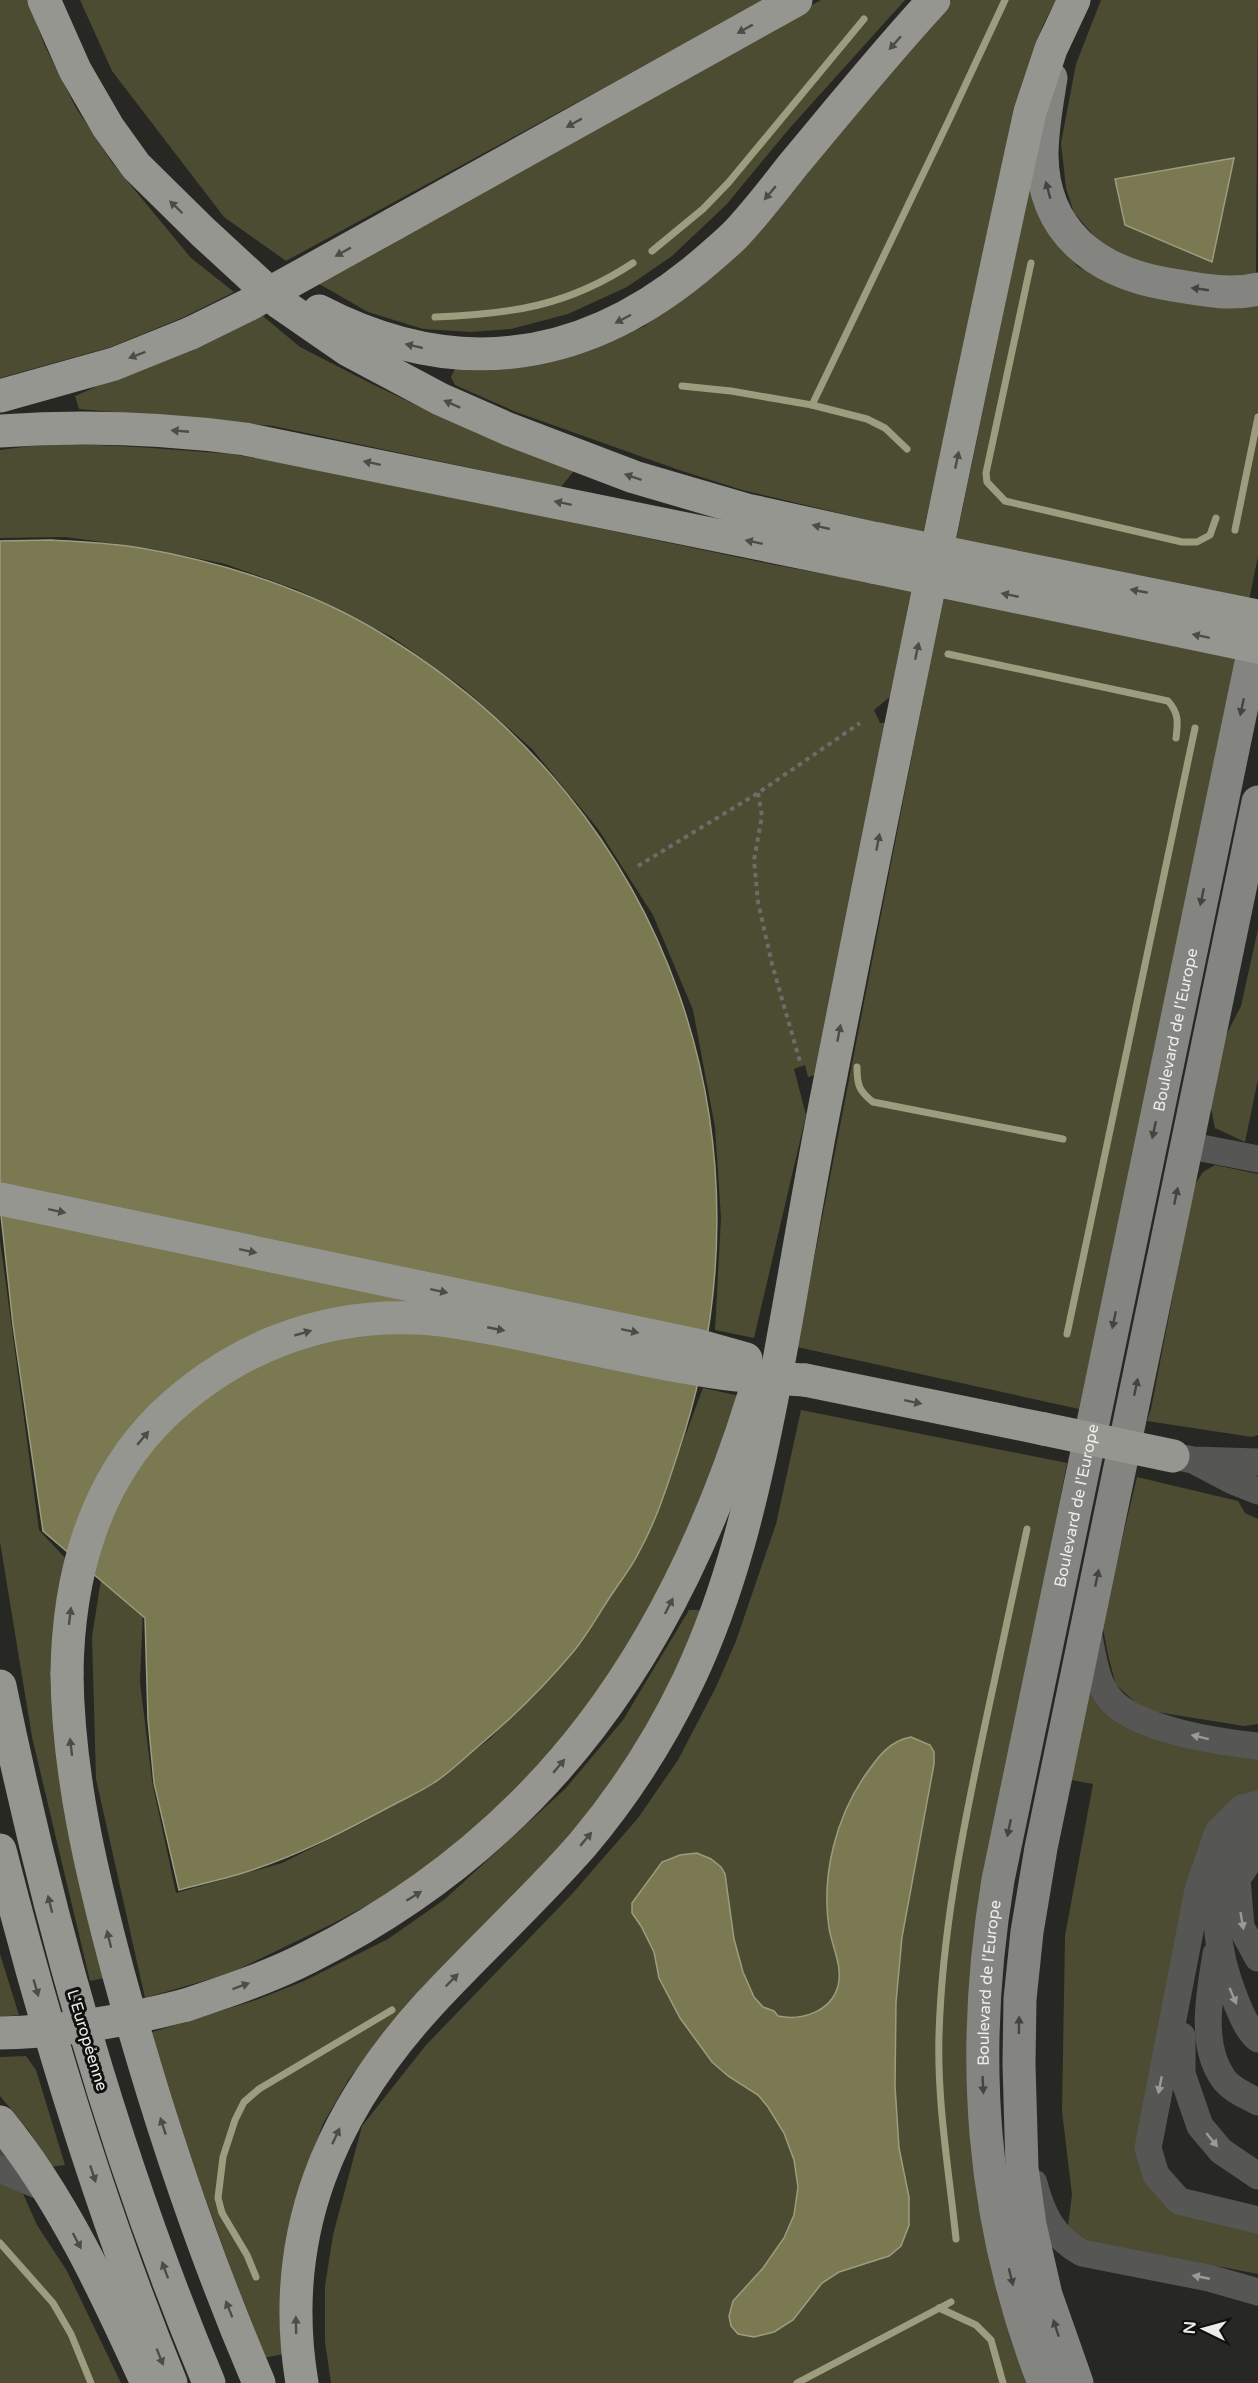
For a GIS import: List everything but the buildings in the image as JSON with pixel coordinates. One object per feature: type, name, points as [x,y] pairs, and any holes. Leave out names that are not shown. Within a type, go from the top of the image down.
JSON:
[{"type":"highway","points":[[44,0],[63,48],[108,127],[136,166],[280,303],[348,350],[440,399],[580,458],[668,488],[747,510],[875,553],[1258,647]]},
{"type":"highway","points":[[0,396],[114,364],[191,333],[248,305],[796,0]]},
{"type":"highway","points":[[203,232],[269,282],[311,307],[364,332],[401,344],[428,350],[486,355],[522,352],[578,338],[609,326],[656,300],[734,236],[897,40],[934,0]]},
{"type":"highway","points":[[302,2383],[296,2333],[296,2301],[303,2238],[319,2178],[343,2121],[359,2093],[409,2027],[560,1870],[612,1807],[663,1730],[705,1646],[722,1601],[734,1561],[766,1427],[828,1090],[1028,121],[1039,81],[1069,9]]},
{"type":"highway","points":[[0,431],[117,427],[245,439],[875,553],[1258,616]]},
{"type":"highway","points":[[0,2033],[38,2032],[103,2024],[186,2006],[268,1976],[307,1958],[345,1939],[426,1888],[489,1837],[523,1804],[572,1750],[615,1695],[660,1624],[681,1582],[736,1451],[762,1370],[828,1090]]},
{"type":"highway","points":[[0,1199],[696,1345],[806,1380],[1183,1458]]},
{"type":"highway","points":[[259,2383],[215,2274],[157,2106],[124,1994],[97,1888],[76,1781],[69,1727],[68,1633],[78,1570],[98,1508],[112,1481],[144,1435],[183,1396],[208,1376],[251,1351],[300,1333],[332,1325],[389,1318],[418,1318],[478,1326],[694,1369],[743,1376],[806,1380]]},
{"type":"highway","name":"L'Européenne","points":[[0,1686],[50,1905],[87,2038],[142,2210],[209,2383]]},
{"type":"highway","points":[[0,1850],[31,1970],[70,2104],[126,2269],[171,2383]]},
{"type":"highway","points":[[0,2121],[47,2188],[99,2282],[147,2383]]},
{"type":"main road","points":[[1069,9],[1049,89],[1042,156],[1051,199],[1065,230],[1094,258],[1133,276],[1216,291],[1258,289]]},
{"type":"main road","name":"Boulevard de l'Europe","points":[[1044,2383],[1015,2295],[989,2171],[982,2048],[986,1959],[998,1880],[1258,629]]},
{"type":"main road","name":"Boulevard de l'Europe","points":[[1077,2383],[1046,2295],[1022,2168],[1019,2018],[1027,1932],[1041,1848],[1258,802]]},
{"type":"main road","points":[[1207,1048],[1231,992],[1248,934],[1258,885]]},
{"type":"street","points":[[1186,1145],[1257,1159]]},
{"type":"street","points":[[1183,1458],[1258,1461]]},
{"type":"street","points":[[1183,1458],[1254,1490]]},
{"type":"street","points":[[1087,1626],[1096,1673],[1110,1700],[1132,1717],[1224,1742],[1258,1746]]},
{"type":"street","points":[[1258,1804],[1242,1808],[1218,1832],[1198,1890],[1148,2148],[1156,2175],[1179,2201],[1258,2220]]},
{"type":"street","points":[[1258,1819],[1240,1825],[1216,1854],[1182,2029],[1182,2074],[1200,2126],[1221,2151],[1258,2176]]},
{"type":"street","points":[[1258,1830],[1249,1832],[1227,1858],[1216,1906],[1218,1938],[1225,1976],[1240,2013],[1258,2039]]},
{"type":"street","points":[[1258,1848],[1237,1879],[1241,1927],[1258,1958]]},
{"type":"street","points":[[1218,1938],[1207,2014],[1213,2055],[1223,2079],[1258,2102]]},
{"type":"street","points":[[1020,2105],[1039,2203],[1052,2228],[1070,2247],[1095,2257],[1209,2278],[1258,2292]]},
{"type":"street","points":[[0,2169],[47,2188]]},
{"type":"path","points":[[638,866],[758,793],[860,723]]},
{"type":"path","points":[[758,793],[762,816],[754,860],[758,902],[772,964],[800,1062]]},
{"type":"green space","points":[[0,0],[28,0],[44,44],[76,108],[114,165],[191,258],[234,292],[184,317],[111,347],[0,378]]},
{"type":"green space","points":[[80,0],[765,0],[286,261],[224,217],[112,71]]},
{"type":"green space","points":[[821,0],[905,0],[788,130],[727,204],[672,256],[627,287],[568,314],[511,329],[471,332],[423,329],[368,312],[314,281]]},
{"type":"green space","points":[[952,0],[1056,0],[1043,25],[1021,87],[923,533],[742,490],[516,412],[455,385],[451,377],[455,369],[463,366],[595,347],[645,326],[710,272]]},
{"type":"green space","points":[[1101,0],[1258,0],[1256,274],[1207,283],[1109,253],[1074,213],[1066,188],[1061,143],[1076,64]]},
{"type":"green space","points":[[1031,180],[1053,237],[1078,267],[1130,288],[1258,305],[1258,556],[1249,601],[956,540]]},
{"type":"green space","points":[[258,312],[300,347],[374,385],[435,414],[574,471],[561,487],[273,426],[79,409],[75,396]]},
{"type":"green space","points":[[54,443],[232,454],[323,470],[775,565],[913,590],[891,696],[874,710],[880,723],[886,723],[818,1074],[808,1077],[805,1065],[794,1069],[806,1115],[754,1338],[715,1330],[721,1218],[715,1127],[693,1010],[653,915],[598,829],[532,749],[462,687],[392,637],[298,590],[225,564],[147,548],[65,537],[0,538],[0,450]]},
{"type":"green space","points":[[943,596],[1239,658],[1079,1409],[797,1347]]},
{"type":"green space","points":[[1258,929],[1258,1079],[1245,1142],[1215,1128],[1210,1103],[1221,1045],[1241,1006]]},
{"type":"green space","points":[[1215,1165],[1258,1174],[1258,1435],[1252,1437],[1147,1421],[1194,1186],[1203,1172]]},
{"type":"green space","points":[[0,1240],[39,1530],[65,1558],[104,1978],[90,1981],[32,1737],[0,1542]]},
{"type":"green space","points":[[703,1388],[740,1396],[671,1572],[615,1668],[564,1742],[486,1822],[400,1888],[231,1973],[145,1998],[96,1779],[92,1637],[101,1579],[143,1610],[140,1682],[152,1781],[176,1893],[282,1863],[364,1822],[425,1787],[491,1738],[554,1670],[664,1492]]},
{"type":"green space","points":[[801,1410],[1067,1463],[982,1910],[970,2016],[1039,2383],[331,2383],[325,2342],[325,2286],[333,2235],[362,2126],[426,2045],[572,1894],[638,1818],[678,1760],[716,1687],[736,1641],[776,1524]]},
{"type":"green space","points":[[1137,1477],[1238,1501],[1245,1513],[1258,1519],[1258,1724],[1244,1726],[1144,1710],[1116,1685],[1102,1624]]},
{"type":"green space","points":[[689,1610],[704,1610],[651,1726],[599,1804],[384,2034],[349,2079],[323,2124],[304,2174],[284,2354],[263,2358],[175,2114],[149,2033],[256,2000],[304,1981],[388,1939],[445,1899],[565,1789],[623,1720]]},
{"type":"green space","points":[[1090,1680],[1107,1713],[1258,1753],[1258,1796],[1221,1812],[1145,2169],[1258,2226],[1258,2274],[1109,2245],[1094,2245],[1067,2233],[1072,2195],[1062,2111],[1065,1936],[1093,1784],[1071,1780]]},
{"type":"green space","points":[[0,1954],[19,2015],[0,2017]]},
{"type":"green space","points":[[26,2056],[36,2070],[65,2165],[50,2167],[29,2131],[0,2096],[0,2057]]},
{"type":"green space","points":[[0,2142],[37,2225],[67,2271],[121,2383],[0,2383]]},
{"type":"shaded area","points":[[1234,158],[1212,262],[1125,225],[1115,179]]},
{"type":"shaded area","points":[[51,540],[118,545],[172,554],[235,570],[298,592],[357,619],[384,635],[484,708],[566,793],[632,889],[679,994],[707,1105],[717,1221],[707,1340],[676,1459],[655,1518],[633,1563],[589,1631],[562,1665],[526,1703],[455,1767],[430,1785],[302,1851],[238,1875],[179,1890],[154,1783],[148,1719],[145,1618],[43,1531],[13,1325],[0,1206],[0,541]]},
{"type":"shaded area","points":[[911,1737],[930,1745],[934,1752],[934,1764],[902,1937],[896,2002],[895,2086],[899,2148],[909,2197],[909,2225],[901,2246],[889,2256],[839,2272],[822,2283],[793,2320],[774,2332],[754,2337],[738,2334],[731,2326],[729,2316],[733,2301],[763,2268],[784,2238],[794,2215],[798,2187],[794,2160],[784,2133],[768,2107],[758,2095],[728,2076],[712,2062],[680,2018],[659,1978],[654,1952],[632,1913],[632,1903],[662,1862],[680,1855],[697,1853],[711,1859],[721,1867],[725,1874],[734,1939],[743,1972],[754,1997],[763,2007],[774,2011],[778,2016],[796,2017],[814,2013],[829,2002],[838,1986],[839,1979],[838,1964],[829,1928],[827,1888],[833,1847],[839,1828],[855,1791],[875,1762],[890,1746]]},
{"type":"waterway","points":[[682,386],[731,391],[812,405],[1005,0]]},
{"type":"waterway","points":[[652,251],[703,209],[729,182],[864,19]]},
{"type":"waterway","points":[[435,317],[489,313],[538,305],[585,289],[633,263]]},
{"type":"waterway","points":[[1031,263],[986,473],[987,482],[1005,501],[1182,542],[1197,542],[1210,535],[1216,518]]},
{"type":"waterway","points":[[812,405],[867,419],[885,428],[907,449]]},
{"type":"waterway","points":[[1235,530],[1258,417]]},
{"type":"waterway","points":[[948,654],[1168,701],[1177,718],[1176,738]]},
{"type":"waterway","points":[[1067,1334],[1195,728]]},
{"type":"waterway","points":[[857,1067],[860,1087],[873,1102],[1063,1139]]},
{"type":"waterway","points":[[956,2239],[940,2086],[939,2035],[944,1959],[954,1884],[968,1809],[1027,1529]]},
{"type":"waterway","points":[[256,2277],[247,2255],[222,2213],[218,2198],[223,2157],[235,2120],[244,2102],[259,2089],[392,2010]]},
{"type":"waterway","points":[[0,2243],[53,2303],[71,2334],[91,2383]]},
{"type":"waterway","points":[[797,2383],[951,2302]]},
{"type":"waterway","points":[[939,2308],[976,2325],[991,2340],[1003,2383]]}]
